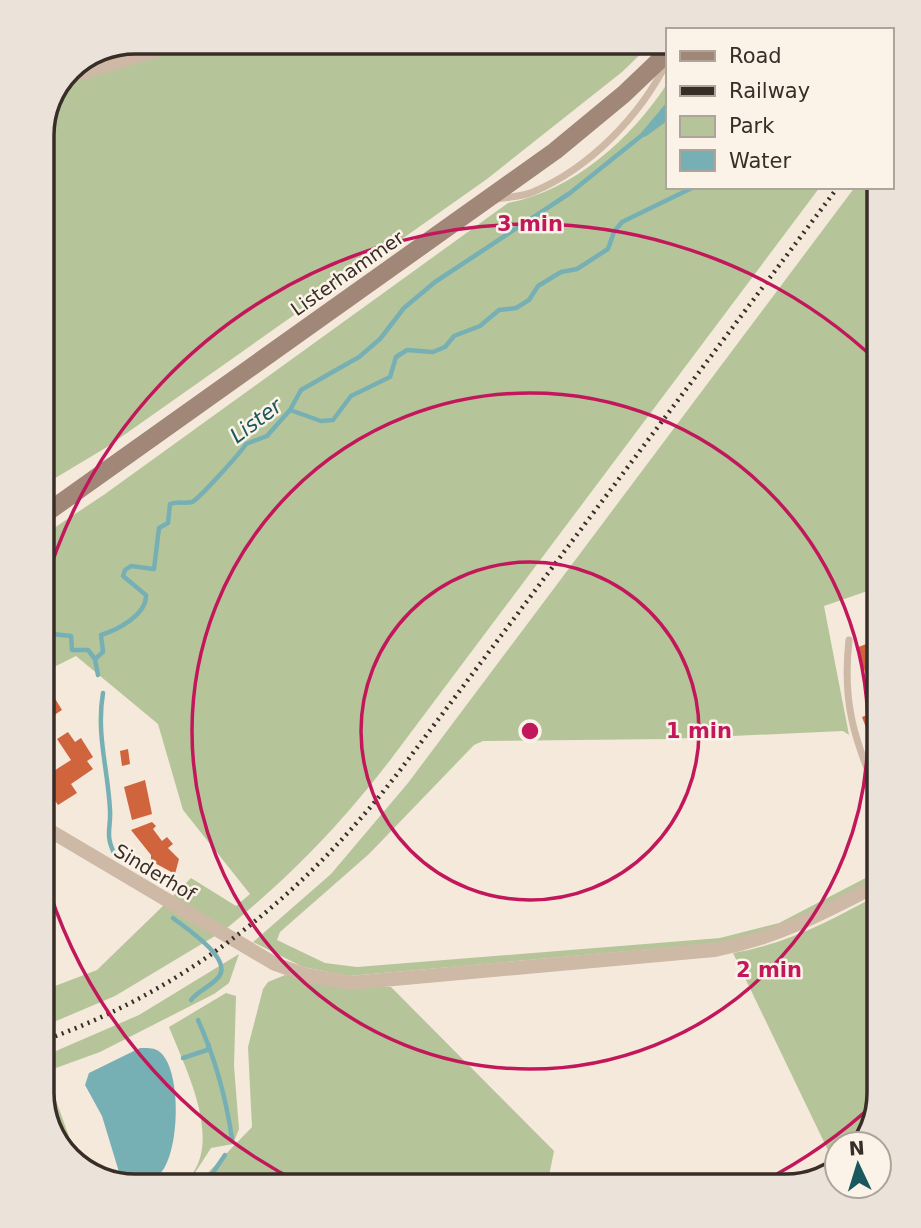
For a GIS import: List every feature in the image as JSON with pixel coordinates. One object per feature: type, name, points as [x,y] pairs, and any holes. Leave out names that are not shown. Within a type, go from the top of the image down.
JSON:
[{"type":"main road","name":"Listerhammer","points":[[54,507],[488,200],[614,102],[666,54]]},
{"type":"street","points":[[88,70],[131,55]]},
{"type":"street","name":"Sinderhof","points":[[54,833],[249,950],[306,975],[350,983],[714,950],[755,942],[797,927],[867,890]]},
{"type":"lane","points":[[488,200],[532,193],[594,155],[653,91],[666,64]]},
{"type":"lane","points":[[849,640],[845,678],[849,714],[867,764]]},
{"type":"green space","points":[[160,54],[641,54],[622,72],[487,179],[107,447],[54,479],[54,130],[60,104],[78,78]]},
{"type":"green space","points":[[666,85],[666,189],[818,189],[391,759],[334,827],[273,889],[227,928],[171,898],[191,878],[236,906],[250,894],[183,810],[158,724],[76,656],[54,667],[54,528],[508,203],[556,187],[578,174],[618,142],[653,104]]},
{"type":"green space","points":[[854,189],[867,189],[867,591],[824,606],[849,735],[843,731],[668,739],[483,741],[474,745],[369,854],[280,932],[277,940],[325,963],[357,967],[720,938],[779,923],[867,877],[867,885],[788,925],[719,943],[349,976],[303,967],[253,942],[331,874],[408,783]]},
{"type":"green space","points":[[867,900],[867,1092],[864,1114],[857,1130],[823,1130],[823,1140],[733,953],[791,937]]},
{"type":"green space","points":[[164,905],[215,936],[115,996],[54,1022],[54,986],[97,970]]},
{"type":"green space","points":[[239,954],[229,983],[214,994],[100,1052],[54,1069],[54,1052],[139,1015]]},
{"type":"green space","points":[[285,975],[322,983],[391,987],[554,1151],[549,1174],[207,1174],[252,1127],[248,1047],[263,989],[268,982]]},
{"type":"green space","points":[[226,993],[236,996],[234,1066],[239,1129],[233,1144],[211,1148],[194,1174],[191,1174],[201,1152],[203,1132],[193,1087],[169,1027]]},
{"type":"green space","points":[[54,1096],[71,1142],[57,1114]]},
{"type":"water","points":[[666,103],[666,122],[645,137],[641,133]]},
{"type":"water","points":[[140,1048],[154,1049],[161,1053],[173,1077],[176,1113],[172,1149],[160,1174],[119,1172],[102,1116],[85,1085],[89,1073]]},
{"type":"building","points":[[867,644],[867,677],[856,648]]},
{"type":"building","points":[[54,697],[62,710],[54,715]]},
{"type":"building","points":[[867,715],[867,730],[862,717]]},
{"type":"building","points":[[68,732],[75,742],[81,738],[93,757],[87,761],[93,769],[71,784],[77,793],[58,805],[54,799],[54,771],[71,760],[57,739]]},
{"type":"building","points":[[128,749],[130,764],[122,766],[120,751]]},
{"type":"building","points":[[145,780],[152,814],[132,820],[124,787]]},
{"type":"building","points":[[152,822],[156,826],[153,829],[162,841],[167,837],[173,844],[168,848],[179,859],[175,874],[151,861],[151,855],[131,830]]},
{"type":"waterway","points":[[290,410],[301,390],[359,357],[380,339],[404,308],[435,282],[570,193],[646,132]]},
{"type":"waterway","name":"Lister","points":[[54,634],[71,636],[72,650],[88,650],[95,659],[103,652],[101,635],[130,621],[142,609],[146,595],[123,576],[125,570],[131,566],[154,569],[159,528],[168,523],[170,504],[189,503],[196,499],[246,444],[267,436],[290,410],[321,421],[333,420],[351,396],[390,377],[396,357],[407,350],[433,352],[445,347],[454,336],[480,326],[499,310],[516,308],[529,300],[538,286],[561,272],[577,269],[608,249],[614,232],[622,222],[690,189]]},
{"type":"waterway","points":[[95,659],[98,675]]},
{"type":"waterway","points":[[103,693],[101,723],[109,795],[109,836],[114,853]]},
{"type":"waterway","points":[[173,918],[213,952],[221,968],[217,979],[191,1000]]},
{"type":"waterway","points":[[198,1020],[219,1078],[232,1139]]},
{"type":"waterway","points":[[183,1058],[207,1050],[209,1045]]},
{"type":"waterway","points":[[212,1174],[225,1155]]},
{"type":"railway","points":[[54,1036],[147,994],[196,965],[285,896],[326,856],[401,769],[836,189]]}]
